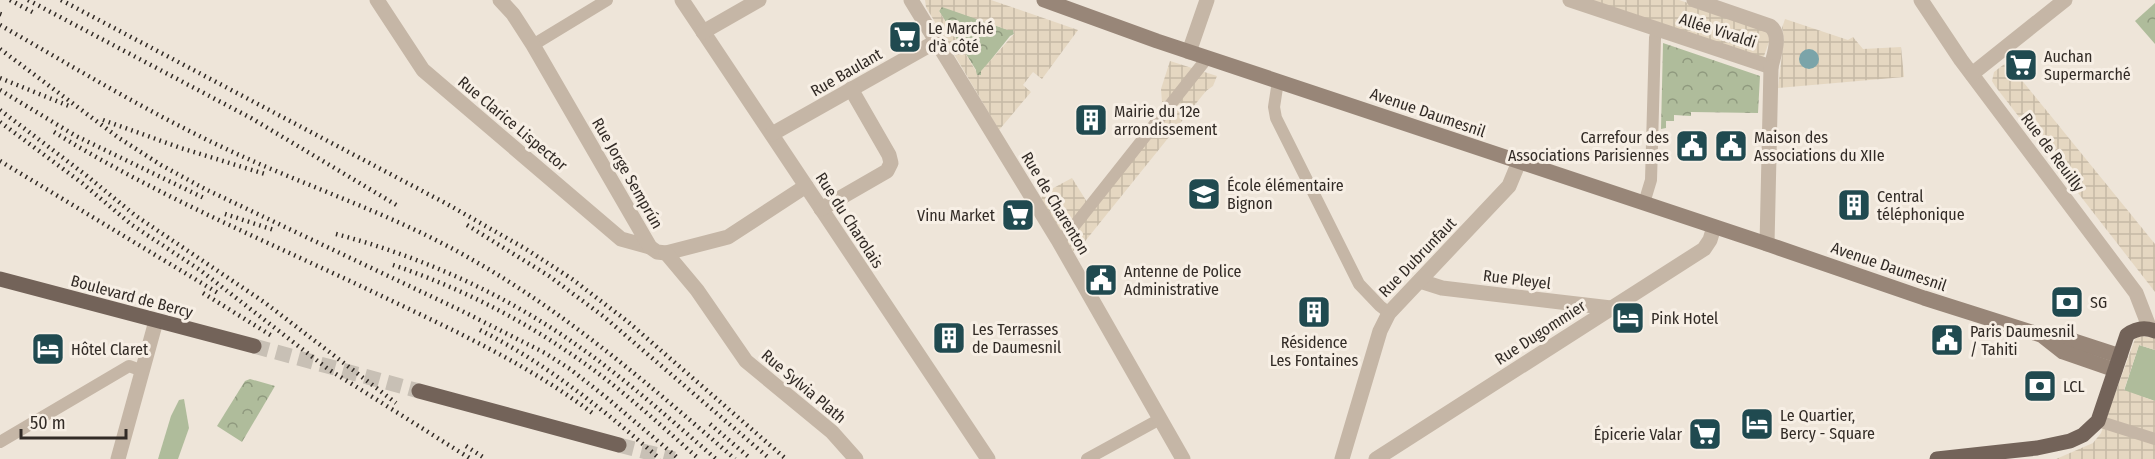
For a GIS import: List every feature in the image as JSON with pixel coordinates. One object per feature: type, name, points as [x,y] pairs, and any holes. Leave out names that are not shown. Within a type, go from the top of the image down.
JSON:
[{"type":"main road","name":"Avenue Daumesnil","points":[[1044,0],[1189,52],[1767,243],[1924,298],[2041,335],[2074,341],[2118,363]]},
{"type":"main road","name":"Boulevard de Bercy","points":[[0,279],[254,346]]},
{"type":"main road","points":[[1943,459],[2037,448],[2070,441],[2083,435],[2098,421],[2127,335],[2133,330],[2152,330]]},
{"type":"main road","points":[[419,391],[619,446]]},
{"type":"street","name":"Rue Clarice Lispector","points":[[377,0],[423,70],[621,239],[650,248]]},
{"type":"street","name":"Rue Jorge Semprún","points":[[500,0],[513,14],[533,45],[650,248],[666,253]]},
{"type":"street","points":[[533,45],[607,0]]},
{"type":"street","name":"Rue du Charolais","points":[[682,0],[988,459]]},
{"type":"street","points":[[703,32],[759,0]]},
{"type":"street","name":"Rue de Charenton","points":[[911,0],[1058,240],[1183,459]]},
{"type":"street","points":[[1189,52],[1207,0]]},
{"type":"street","name":"Allée Vivaldi","points":[[1570,0],[1771,67],[1777,37],[1775,30],[1770,26],[1694,0]]},
{"type":"street","name":"Rue de Reuilly","points":[[1921,0],[1971,74],[2136,293],[2152,330]]},
{"type":"street","points":[[1971,74],[2066,0]]},
{"type":"street","points":[[1644,203],[1651,180],[1657,30]]},
{"type":"street","name":"Rue Baulant","points":[[772,134],[937,41]]},
{"type":"street","points":[[1058,240],[1067,235],[1208,57]]},
{"type":"street","points":[[1767,243],[1771,67]]},
{"type":"street","points":[[1278,81],[1274,107],[1276,118],[1359,284],[1389,313]]},
{"type":"street","points":[[821,209],[887,171],[890,166],[889,155],[851,89]]},
{"type":"street","name":"Rue Dubrunfaut","points":[[1341,459],[1380,331],[1389,313],[1509,186],[1519,162]]},
{"type":"street","points":[[666,253],[728,237],[806,186]]},
{"type":"street","name":"Rue Dugommier","points":[[1376,459],[1704,249],[1714,227]]},
{"type":"street","name":"Rue Sylvia Plath","points":[[666,253],[697,291],[746,361],[832,432],[856,459]]},
{"type":"street","name":"Rue Pleyel","points":[[1420,281],[1442,288],[1611,309]]},
{"type":"street","points":[[118,459],[156,321]]},
{"type":"street","points":[[0,442],[129,366],[143,371]]},
{"type":"street","points":[[1087,459],[1160,419]]},
{"type":"street","points":[[2098,421],[2155,439]]},
{"type":"street","points":[[2025,459],[2037,448]]},
{"type":"green space","points":[[2155,3],[2155,44],[2135,21]]},
{"type":"green space","points":[[942,6],[1008,30],[1013,29],[1014,34],[1010,36],[981,75],[976,75],[976,70],[939,11]]},
{"type":"green space","points":[[1663,43],[1760,76],[1758,113],[1691,112],[1691,116],[1674,115],[1674,121],[1666,121],[1666,128],[1661,129]]},
{"type":"green space","points":[[2139,345],[2155,350],[2155,401],[2124,391]]},
{"type":"green space","points":[[250,379],[275,386],[242,442],[217,426],[245,381]]},
{"type":"green space","points":[[184,399],[189,428],[178,459],[158,459],[171,416],[179,400]]},
{"type":"shaded area","points":[[925,0],[991,0],[1078,30],[1042,79],[1033,72],[1023,85],[1031,92],[999,130],[926,7]],"holes":[[[942,7],[1013,30],[1014,34],[981,71],[981,75],[977,75],[939,11]]]},
{"type":"shaded area","points":[[1583,0],[1679,0],[1766,29],[1771,36],[1764,56],[1760,58]]},
{"type":"shaded area","points":[[1785,19],[1848,40],[1853,37],[1863,49],[1901,47],[1904,77],[1778,88],[1784,38],[1782,28]]},
{"type":"shaded area","points":[[1170,61],[1217,76],[1213,86],[1206,91],[1078,250],[1072,251],[1041,198],[1046,192],[1072,178],[1087,202],[1159,111],[1162,102],[1161,89]]},
{"type":"shaded area","points":[[2007,62],[2155,244],[2155,292],[1995,86],[1992,81],[1994,72]]},
{"type":"shaded area","points":[[2141,336],[2155,338],[2155,350],[2139,345],[2124,390],[2155,401],[2155,459],[2056,459],[2093,443],[2101,433],[2135,339]]},
{"type":"water","points":[[1809,49],[1816,52],[1819,59],[1816,66],[1809,69],[1802,66],[1799,59],[1802,52]]},
{"type":"tunnel","points":[[254,346],[419,391]]},
{"type":"tunnel","points":[[619,445],[674,459]]},
{"type":"railway","points":[[10,0],[36,14]]},
{"type":"railway","points":[[28,0],[251,118],[398,206]]},
{"type":"railway","points":[[61,0],[447,204],[526,249],[572,279],[627,321],[786,459]]},
{"type":"railway","points":[[0,25],[175,124],[264,166],[414,229],[507,280],[575,327],[641,379],[735,459]]},
{"type":"railway","points":[[0,49],[119,138],[161,165],[205,189],[545,353],[607,398],[679,459]]},
{"type":"railway","points":[[0,78],[69,106]]},
{"type":"railway","points":[[0,90],[76,136],[204,198]]},
{"type":"railway","points":[[0,110],[136,216],[264,302],[396,403]]},
{"type":"railway","points":[[103,120],[181,148],[265,174]]},
{"type":"railway","points":[[0,122],[82,183],[132,225],[200,270],[328,369],[471,459]]},
{"type":"railway","points":[[54,132],[177,200],[496,352],[547,382],[595,415]]},
{"type":"railway","points":[[0,161],[218,293]]},
{"type":"railway","points":[[225,214],[274,230]]},
{"type":"railway","points":[[467,225],[549,276],[603,316],[770,459]]},
{"type":"railway","points":[[336,234],[398,253],[458,277],[544,323],[609,368],[716,459]]},
{"type":"railway","points":[[393,265],[484,302],[548,338],[619,390],[699,459]]},
{"type":"railway","points":[[203,293],[272,336]]},
{"type":"railway","points":[[480,330],[552,373],[618,423],[660,459]]},
{"type":"railway","points":[[710,424],[751,459]]},
{"type":"railway","points":[[466,446],[486,459]]},
{"type":"place","name":"Le Marché d'à côté","points":[[905,37]]},
{"type":"place","name":"Auchan Supermarché","points":[[2021,65]]},
{"type":"place","name":"Mairie du 12e arrondissement","points":[[1091,120]]},
{"type":"place","name":"Carrefour des Associations Parisiennes","points":[[1692,146]]},
{"type":"place","name":"Maison des Associations du XIIe","points":[[1731,146]]},
{"type":"place","name":"École élémentaire Bignon","points":[[1204,194]]},
{"type":"place","name":"Central téléphonique","points":[[1854,205]]},
{"type":"place","name":"Vinu Market","points":[[1018,215]]},
{"type":"place","name":"Antenne de Police Administrative","points":[[1101,280]]},
{"type":"place","name":"SG","points":[[2067,302]]},
{"type":"place","name":"Résidence Les Fontaines","points":[[1314,312]]},
{"type":"place","name":"Pink Hotel","points":[[1628,318]]},
{"type":"place","name":"Les Terrasses de Daumesnil","points":[[949,338]]},
{"type":"place","name":"Paris Daumesnil / Tahiti","points":[[1947,340]]},
{"type":"place","name":"Hôtel Claret","points":[[48,349]]},
{"type":"place","name":"LCL","points":[[2040,386]]},
{"type":"place","name":"Le Quartier, Bercy - Square","points":[[1757,424]]},
{"type":"place","name":"Épicerie Valar","points":[[1705,434]]}]
